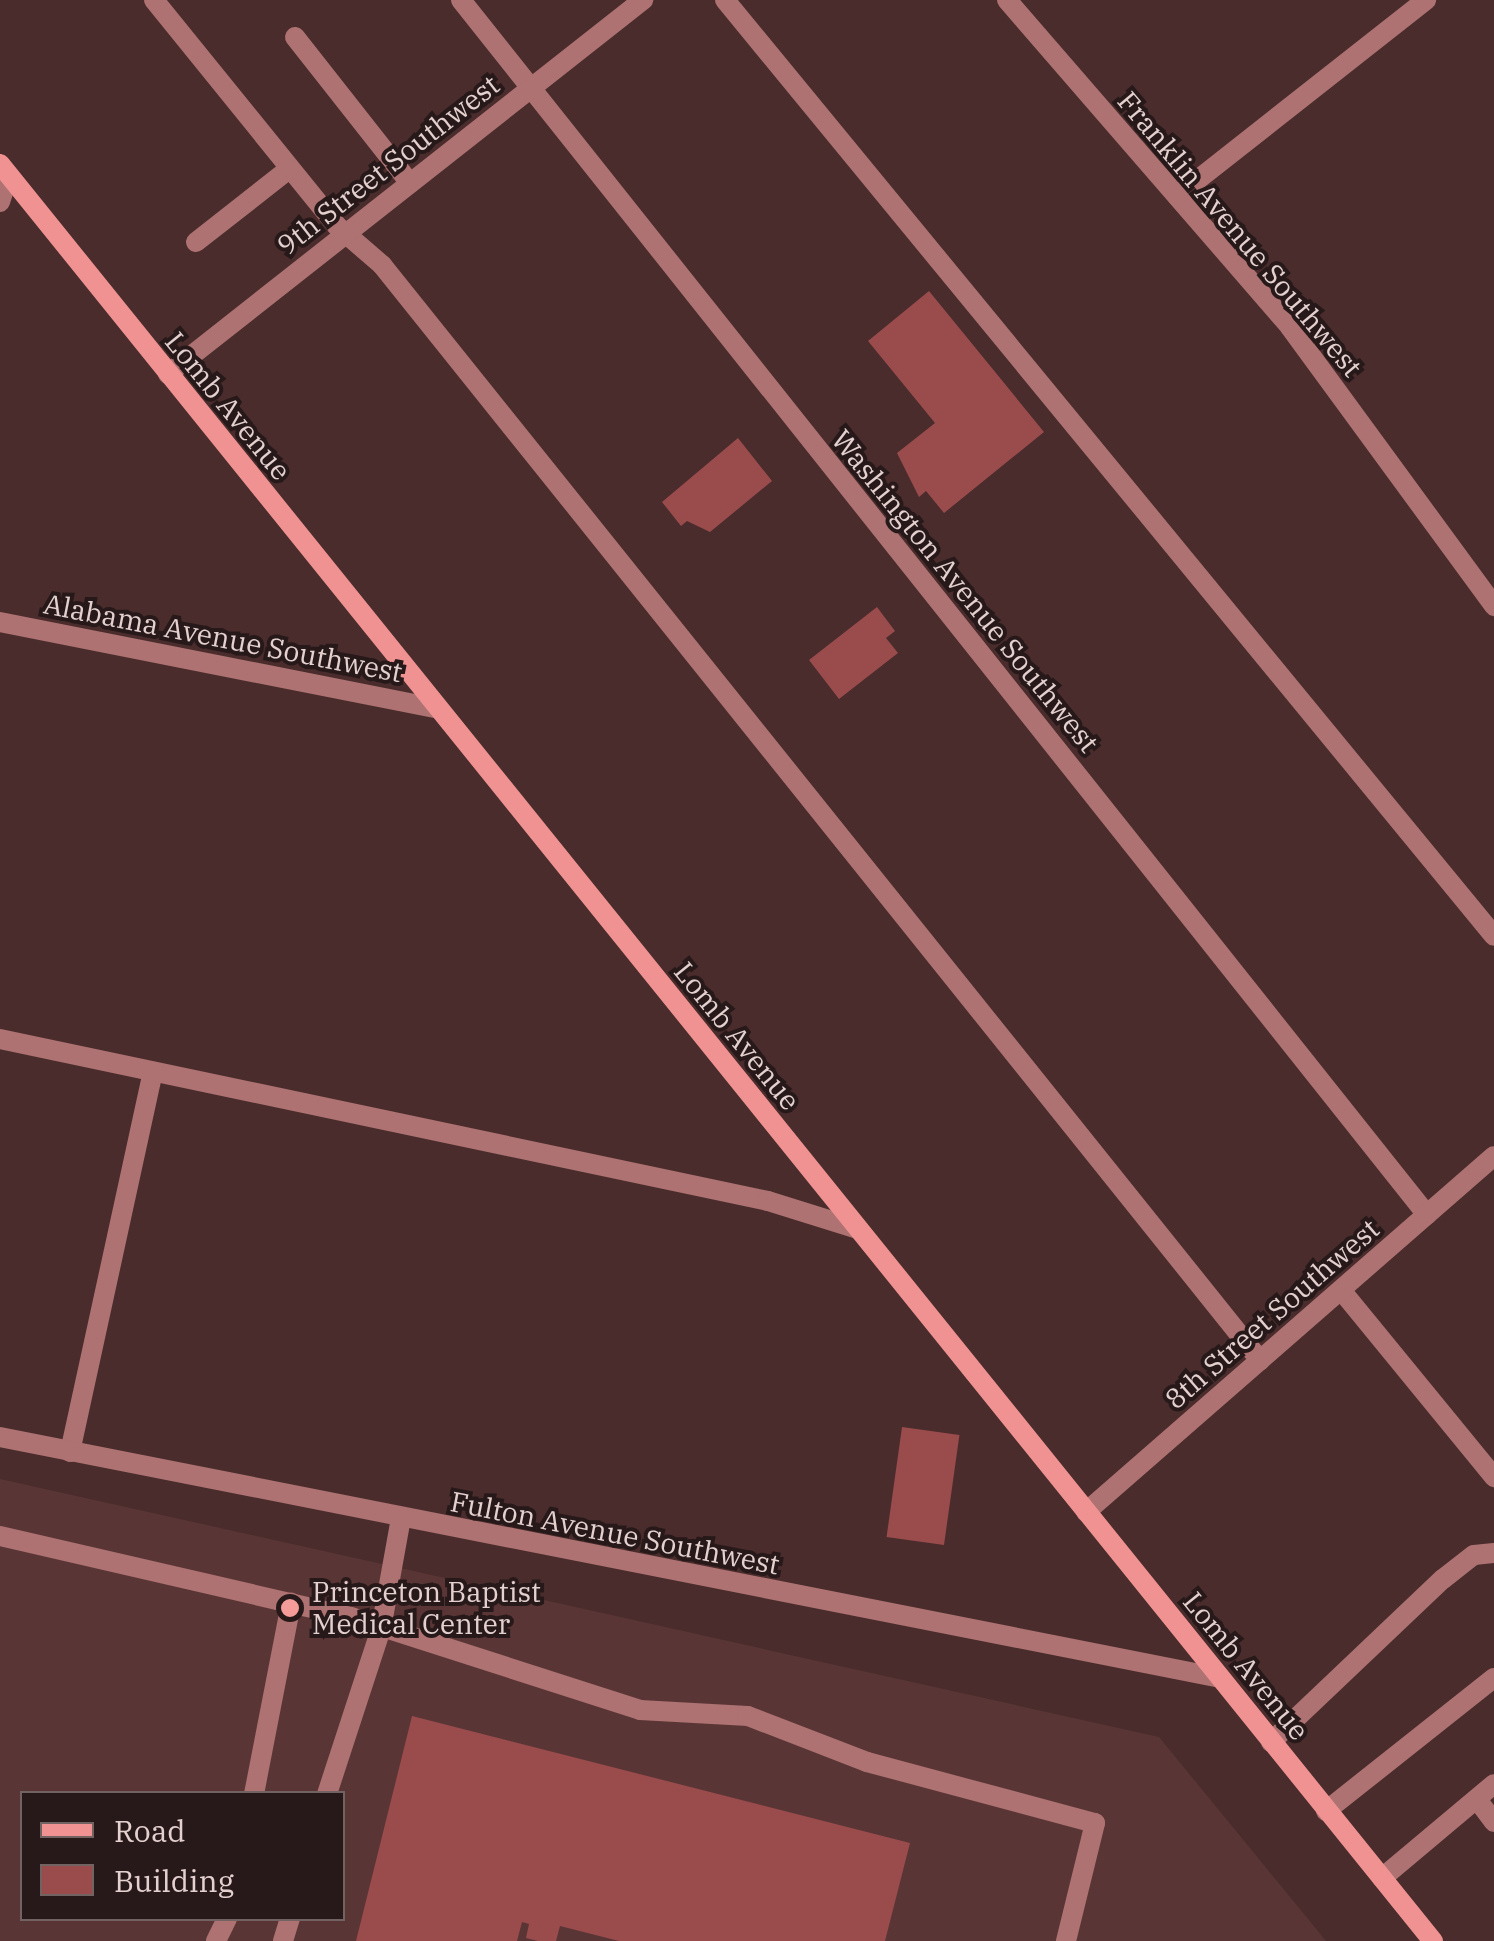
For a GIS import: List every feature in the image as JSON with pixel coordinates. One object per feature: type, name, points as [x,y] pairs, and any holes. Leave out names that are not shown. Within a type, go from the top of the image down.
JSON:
[{"type":"main road","name":"Lomb Avenue","points":[[3,172],[1433,1941]]},
{"type":"street","points":[[154,0],[289,169],[346,233],[382,264],[1260,1360]]},
{"type":"street","name":"Washington Avenue Southwest","points":[[461,0],[1427,1215]]},
{"type":"street","name":"9th Street Southwest","points":[[168,374],[643,0]]},
{"type":"street","points":[[725,0],[1494,936]]},
{"type":"street","name":"Franklin Avenue Southwest","points":[[1007,0],[1290,327],[1492,600]]},
{"type":"street","points":[[1177,196],[1426,0]]},
{"type":"street","points":[[295,37],[410,183]]},
{"type":"street","points":[[196,242],[289,169]]},
{"type":"street","points":[[0,202],[3,172]]},
{"type":"street","name":"Alabama Avenue Southwest","points":[[0,622],[435,708]]},
{"type":"street","points":[[0,1039],[768,1201],[858,1230]]},
{"type":"street","points":[[70,1452],[153,1072]]},
{"type":"street","name":"8th Street Southwest","points":[[1086,1512],[1494,1156]]},
{"type":"street","points":[[1341,1290],[1494,1476]]},
{"type":"street","name":"Fulton Avenue Southwest","points":[[0,1437],[1220,1678]]},
{"type":"street","points":[[329,1791],[381,1629],[401,1518]]},
{"type":"street","points":[[0,1536],[291,1603],[640,1710],[748,1716],[867,1762],[1095,1823],[1066,1941]]},
{"type":"street","points":[[1270,1742],[1443,1579],[1474,1555],[1494,1553]]},
{"type":"street","points":[[255,1791],[291,1603]]},
{"type":"street","points":[[1326,1811],[1494,1678]]},
{"type":"street","points":[[1382,1878],[1479,1802],[1494,1784]]},
{"type":"street","points":[[1479,1802],[1494,1822]]},
{"type":"shaded area","name":"Princeton Baptist Medical Center","points":[[0,1479],[1159,1737],[1326,1941],[0,1941]]},
{"type":"building","points":[[929,291],[1044,432],[944,513],[926,491],[919,497],[897,453],[935,423],[868,341]]},
{"type":"building","points":[[738,438],[772,481],[710,532],[687,521],[681,526],[662,502]]},
{"type":"building","points":[[877,607],[895,631],[886,638],[898,653],[839,699],[809,660]]},
{"type":"building","points":[[902,1427],[959,1435],[944,1545],[887,1537]]},
{"type":"building","points":[[412,1716],[910,1843],[885,1941],[619,1941],[560,1926],[556,1941],[538,1941],[526,1938],[529,1924],[522,1922],[517,1941],[356,1941]]},
{"type":"place","name":"Princeton Baptist Medical Center","points":[[290,1608]]}]
